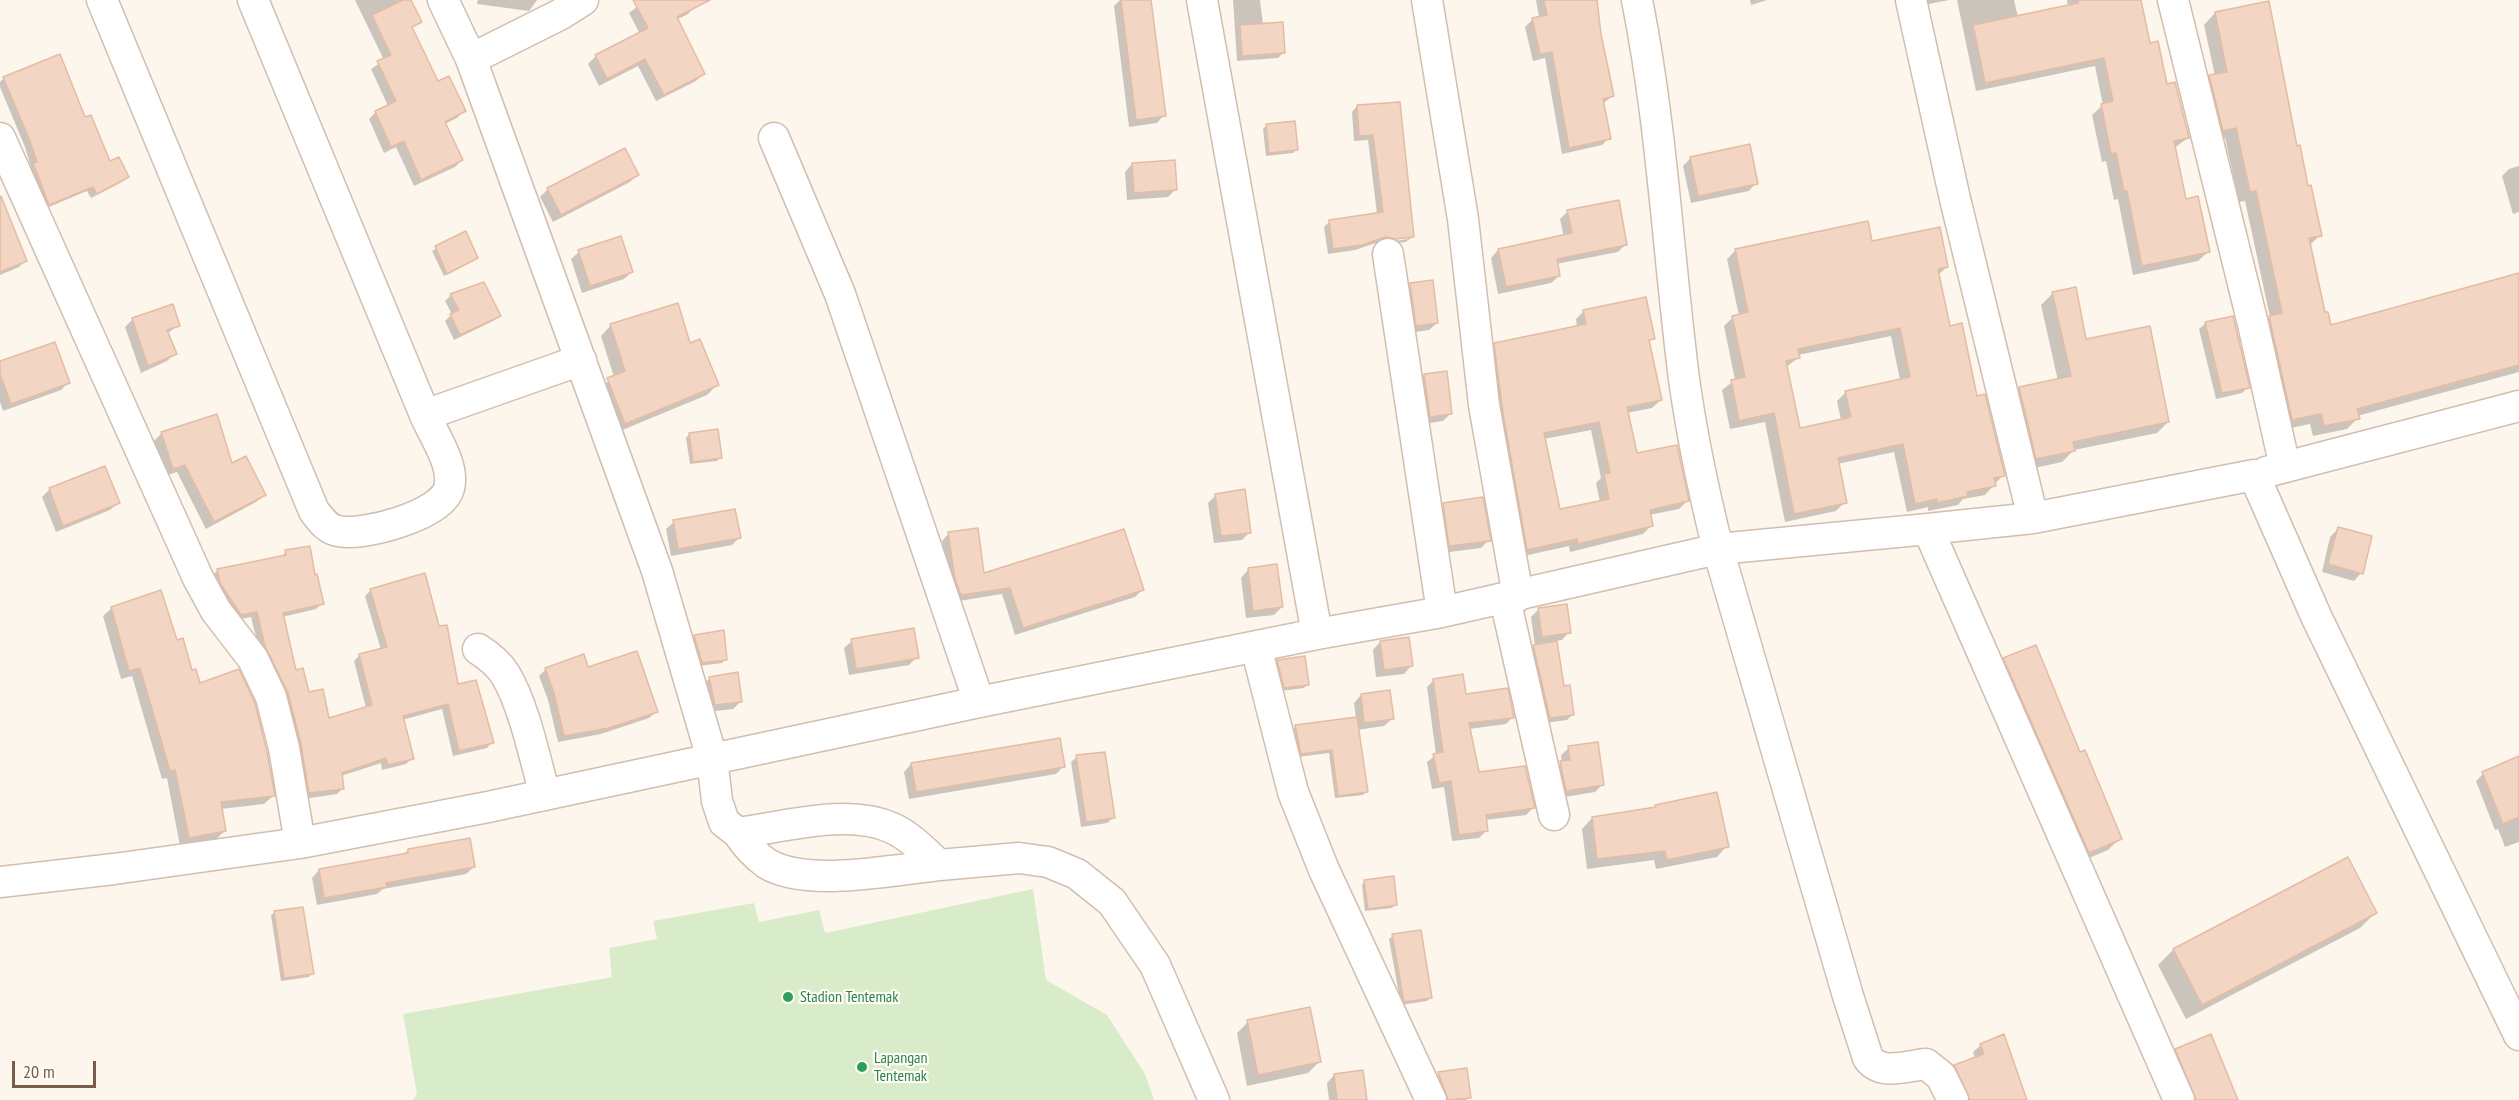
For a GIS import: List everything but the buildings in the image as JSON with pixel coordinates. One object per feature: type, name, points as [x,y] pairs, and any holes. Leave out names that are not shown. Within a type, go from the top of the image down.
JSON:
[{"type":"street","points":[[102,0],[314,512],[326,526],[340,532],[394,523],[421,515],[441,502],[449,490],[450,477],[253,0]]},
{"type":"street","points":[[443,0],[471,59],[657,571],[711,758],[717,801],[724,822],[738,833],[750,850],[768,864],[799,874],[832,877],[1019,858],[1048,862],[1077,874],[1112,902],[1155,965],[1214,1100]]},
{"type":"street","points":[[471,59],[561,14],[583,0]]},
{"type":"street","points":[[1202,0],[1317,634]]},
{"type":"street","points":[[1427,0],[1463,219],[1484,405],[1512,597],[1554,815]]},
{"type":"street","points":[[1636,0],[1661,155],[1685,380],[1702,484],[1718,549],[1865,1051],[1874,1066],[1885,1069],[1926,1064],[1934,1068],[1941,1076],[1953,1100]]},
{"type":"street","points":[[1911,0],[1955,199],[2032,518]]},
{"type":"street","points":[[2173,0],[2253,324],[2285,466]]},
{"type":"street","points":[[0,138],[198,579],[216,611],[252,659],[263,678],[271,698],[284,748],[300,843]]},
{"type":"street","points":[[774,138],[840,294],[980,702]]},
{"type":"street","points":[[1388,254],[1442,612]]},
{"type":"street","points":[[425,415],[581,360]]},
{"type":"street","points":[[0,882],[114,869],[300,843],[545,795],[711,758],[1256,646],[1442,612],[1718,549],[2032,518],[2254,475],[2519,406]]},
{"type":"street","points":[[2254,475],[2316,616],[2519,1035]]},
{"type":"street","points":[[1928,529],[2179,1100]]},
{"type":"street","points":[[1256,646],[1293,792],[1324,870],[1431,1100]]},
{"type":"street","points":[[478,649],[492,658],[506,674],[545,795]]},
{"type":"street","points":[[738,833],[826,821],[862,819],[892,828],[909,838],[939,865]]},
{"type":"green space","name":"Stadion Tentemak","points":[[1033,889],[1046,980],[1107,1015],[1145,1074],[1154,1100],[413,1100],[417,1094],[403,1014],[612,977],[609,948],[657,939],[653,921],[754,903],[759,922],[819,910],[825,933]]},
{"type":"place","name":"Stadion Tentemak","points":[[788,997]]},
{"type":"place","name":"Lapangan Tentemak","points":[[862,1067]]}]
